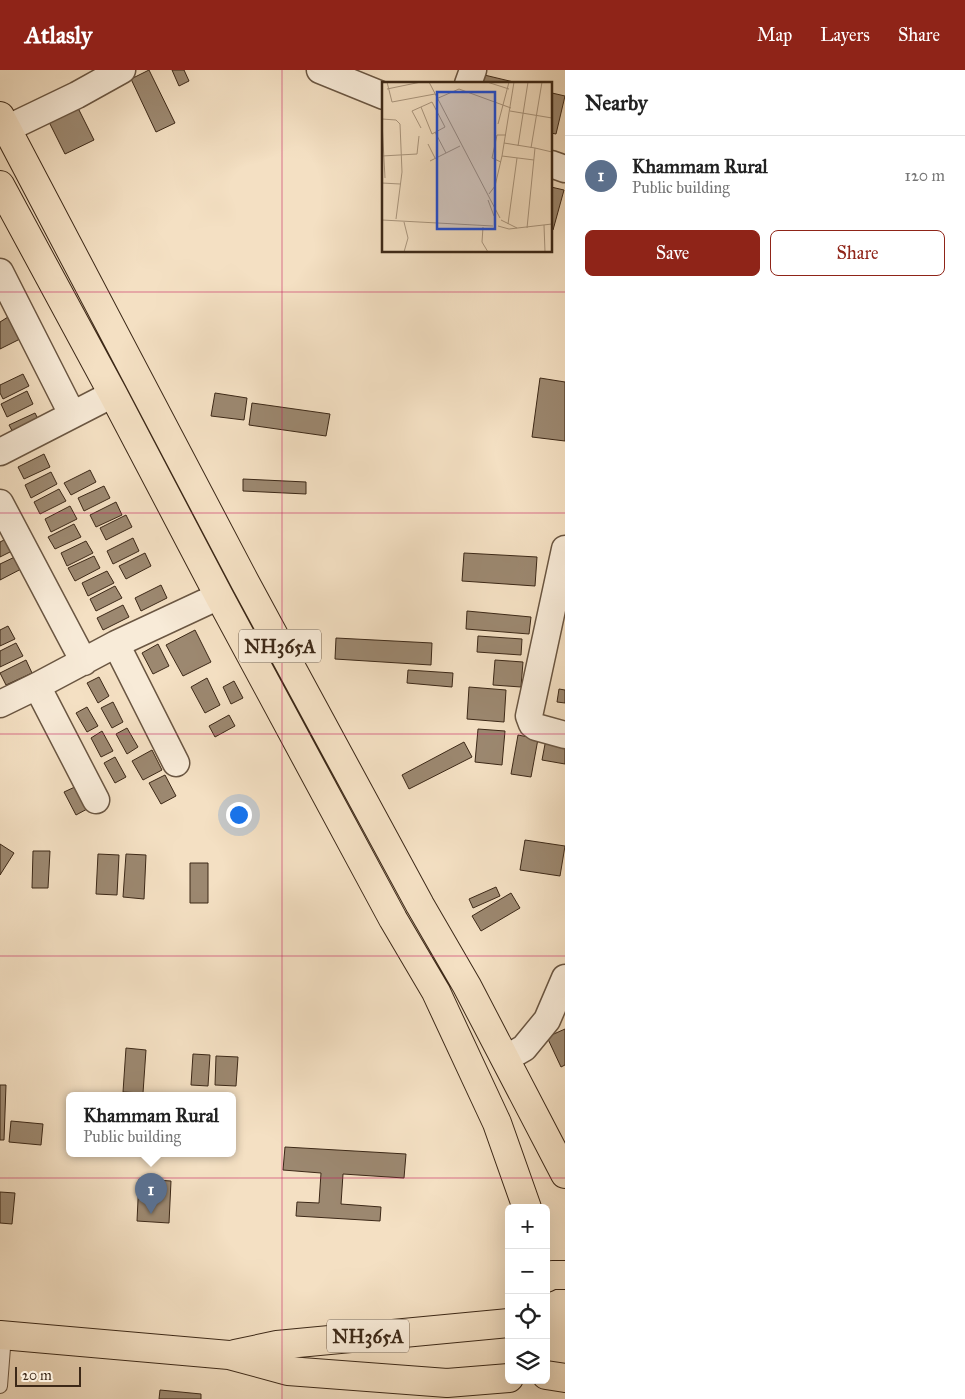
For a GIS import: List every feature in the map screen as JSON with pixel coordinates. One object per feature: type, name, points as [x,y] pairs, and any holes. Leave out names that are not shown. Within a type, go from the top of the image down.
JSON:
[{"type":"highway","name":"NH365A","points":[[2,126],[245,582],[420,905],[467,986],[565,1174]]},
{"type":"highway","name":"NH365A","points":[[0,185],[393,919],[436,992],[497,1123],[527,1204]]},
{"type":"highway","name":"NH365A","points":[[229,1355],[277,1346],[505,1323]]},
{"type":"highway","name":"NH365A","points":[[2,1335],[229,1355],[288,1371],[446,1391],[505,1379]]},
{"type":"highway","points":[[550,1376],[565,1378]]},
{"type":"street","points":[[2,126],[77,95],[122,70]]},
{"type":"street","points":[[320,70],[382,95]]},
{"type":"street","points":[[469,82],[473,70]]},
{"type":"street","points":[[552,164],[565,169]]},
{"type":"street","points":[[0,272],[72,414]]},
{"type":"street","points":[[0,452],[113,394]]},
{"type":"street","points":[[0,503],[84,662]]},
{"type":"street","points":[[565,549],[529,716],[532,724],[536,727],[565,735]]},
{"type":"street","points":[[0,704],[116,644],[219,596]]},
{"type":"street","points":[[116,644],[176,763]]},
{"type":"street","points":[[37,686],[96,800]]},
{"type":"street","points":[[505,1059],[524,1048],[547,1020],[565,978]]},
{"type":"lane","points":[[0,1386],[2,1335]]},
{"type":"building","points":[[149,70],[175,123],[156,132],[131,79]]},
{"type":"building","points":[[172,70],[184,70],[189,81],[179,86]]},
{"type":"building","points":[[476,73],[514,82],[474,82]]},
{"type":"building","points":[[552,93],[565,96],[556,134],[552,133]]},
{"type":"building","points":[[75,102],[94,140],[65,154],[46,116]]},
{"type":"building","points":[[552,187],[564,190],[552,230]]},
{"type":"building","points":[[8,317],[20,339],[0,349],[0,322]]},
{"type":"building","points":[[23,374],[29,386],[3,399],[0,393],[0,385]]},
{"type":"building","points":[[540,378],[565,382],[565,441],[532,437]]},
{"type":"building","points":[[27,391],[33,404],[7,417],[1,404]]},
{"type":"building","points":[[215,393],[247,398],[244,420],[211,416]]},
{"type":"building","points":[[252,403],[330,414],[326,436],[249,425]]},
{"type":"building","points":[[35,413],[41,425],[16,438],[9,425]]},
{"type":"building","points":[[44,454],[50,467],[24,479],[18,467]]},
{"type":"building","points":[[90,470],[96,482],[71,495],[64,483]]},
{"type":"building","points":[[51,472],[57,484],[31,498],[25,485]]},
{"type":"building","points":[[243,479],[306,482],[306,494],[243,491]]},
{"type":"building","points":[[104,486],[110,498],[84,511],[78,498]]},
{"type":"building","points":[[59,489],[66,501],[40,514],[34,502]]},
{"type":"building","points":[[116,502],[122,515],[96,527],[90,515]]},
{"type":"building","points":[[70,506],[77,519],[51,532],[45,519]]},
{"type":"building","points":[[126,515],[132,527],[106,540],[100,528]]},
{"type":"building","points":[[74,524],[81,537],[55,549],[48,537]]},
{"type":"building","points":[[8,538],[14,550],[0,557],[0,542]]},
{"type":"building","points":[[133,538],[139,551],[113,564],[107,551]]},
{"type":"building","points":[[86,541],[93,553],[67,566],[61,553]]},
{"type":"building","points":[[145,553],[151,566],[126,579],[119,566]]},
{"type":"building","points":[[464,553],[537,557],[535,586],[462,581]]},
{"type":"building","points":[[19,555],[25,567],[0,580],[0,564]]},
{"type":"building","points":[[94,556],[100,568],[75,581],[68,568]]},
{"type":"building","points":[[107,571],[114,583],[88,596],[82,583]]},
{"type":"building","points":[[161,585],[167,598],[141,611],[135,598]]},
{"type":"building","points":[[115,586],[122,598],[96,611],[90,599]]},
{"type":"building","points":[[123,605],[129,617],[103,630],[97,618]]},
{"type":"building","points":[[467,611],[531,617],[529,634],[466,629]]},
{"type":"building","points":[[8,626],[15,639],[0,646],[0,630]]},
{"type":"building","points":[[195,630],[211,662],[183,676],[166,645]]},
{"type":"building","points":[[478,636],[522,639],[521,655],[477,652]]},
{"type":"building","points":[[336,638],[432,643],[431,665],[335,659]]},
{"type":"building","points":[[16,643],[23,656],[0,667],[0,651]]},
{"type":"building","points":[[158,644],[169,666],[153,674],[142,653]]},
{"type":"building","points":[[26,660],[32,673],[6,685],[0,673]]},
{"type":"building","points":[[495,660],[523,662],[521,687],[493,685]]},
{"type":"building","points":[[408,670],[453,673],[452,687],[407,683]]},
{"type":"building","points":[[99,677],[109,696],[98,703],[87,683]]},
{"type":"building","points":[[207,678],[220,705],[205,713],[191,687]]},
{"type":"building","points":[[234,681],[243,698],[231,704],[223,687]]},
{"type":"building","points":[[469,687],[506,690],[504,722],[467,719]]},
{"type":"building","points":[[559,689],[565,690],[565,703],[557,702]]},
{"type":"building","points":[[113,702],[123,722],[112,728],[101,708]]},
{"type":"building","points":[[87,707],[98,726],[87,732],[76,713]]},
{"type":"building","points":[[229,715],[235,726],[215,737],[209,726]]},
{"type":"building","points":[[127,728],[138,747],[127,754],[116,734]]},
{"type":"building","points":[[478,729],[505,731],[502,765],[475,762]]},
{"type":"building","points":[[102,731],[113,751],[101,757],[91,738]]},
{"type":"building","points":[[518,735],[538,739],[531,777],[511,774]]},
{"type":"building","points":[[546,739],[565,742],[565,764],[542,760]]},
{"type":"building","points":[[464,742],[472,757],[409,789],[402,775]]},
{"type":"building","points":[[152,750],[162,770],[143,780],[132,761]]},
{"type":"building","points":[[115,757],[126,777],[115,783],[104,763]]},
{"type":"building","points":[[165,775],[176,796],[161,804],[149,783]]},
{"type":"building","points":[[77,786],[89,808],[76,815],[64,792]]},
{"type":"building","points":[[525,840],[565,846],[560,876],[520,870]]},
{"type":"building","points":[[0,844],[14,853],[0,875]]},
{"type":"building","points":[[33,851],[50,851],[48,888],[32,888]]},
{"type":"building","points":[[98,854],[119,855],[117,895],[96,894]]},
{"type":"building","points":[[126,854],[146,855],[144,899],[123,897]]},
{"type":"building","points":[[190,863],[208,863],[208,903],[190,903]]},
{"type":"building","points":[[496,887],[500,896],[473,908],[469,899]]},
{"type":"building","points":[[511,893],[520,908],[481,931],[472,916]]},
{"type":"building","points":[[565,1029],[565,1065],[561,1067],[547,1037]]},
{"type":"building","points":[[126,1048],[146,1050],[143,1092],[123,1092]]},
{"type":"building","points":[[193,1054],[210,1055],[208,1086],[191,1085]]},
{"type":"building","points":[[216,1056],[238,1057],[236,1086],[215,1085]]},
{"type":"building","points":[[0,1085],[6,1085],[4,1140],[0,1140]]},
{"type":"building","points":[[11,1121],[43,1124],[41,1145],[9,1142]]},
{"type":"building","points":[[285,1147],[406,1154],[404,1178],[343,1174],[341,1204],[381,1207],[380,1221],[296,1216],[297,1202],[319,1203],[321,1173],[283,1170]]},
{"type":"building","points":[[139,1179],[171,1181],[169,1223],[137,1221]]},
{"type":"building","points":[[0,1192],[15,1193],[12,1224],[0,1223]]},
{"type":"building","points":[[160,1390],[201,1394],[201,1399],[159,1399]]},
{"type":"place","name":"Khammam Rural","points":[[151,1214]]}]
